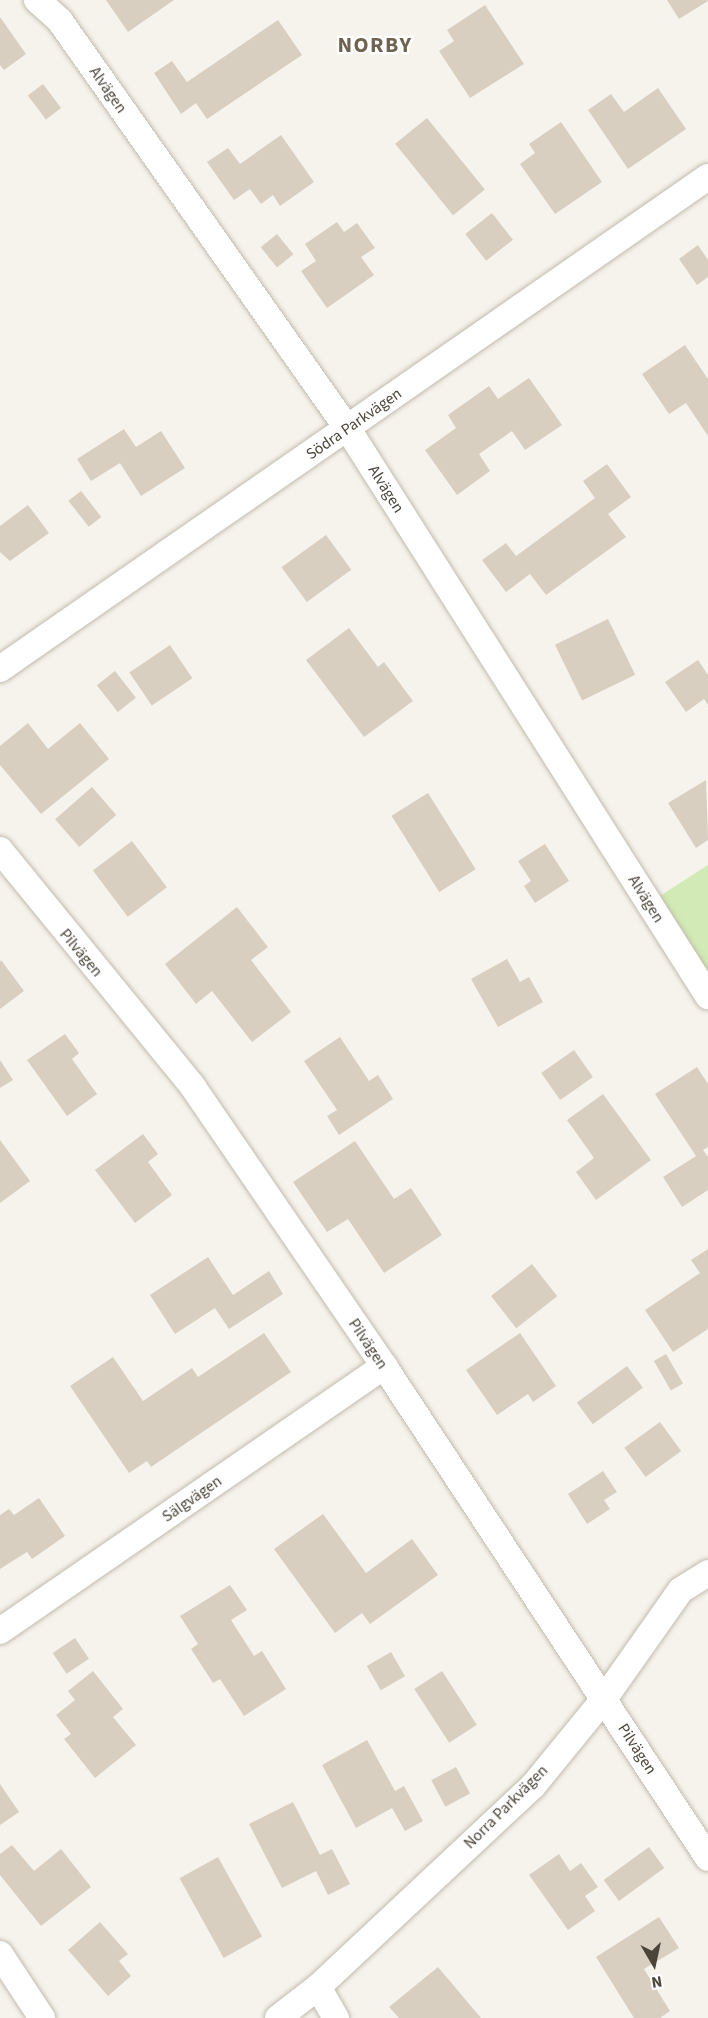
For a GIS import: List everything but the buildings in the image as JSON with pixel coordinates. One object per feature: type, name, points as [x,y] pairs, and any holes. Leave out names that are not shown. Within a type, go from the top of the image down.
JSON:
[{"type":"street","name":"Alvägen","points":[[37,0],[60,21],[348,429],[708,996]]},
{"type":"street","name":"Södra Parkvägen","points":[[0,669],[708,177]]},
{"type":"street","name":"Pilvägen","points":[[0,850],[193,1087],[384,1366],[708,1858]]},
{"type":"street","name":"Sälgvägen","points":[[0,1631],[384,1366]]},
{"type":"street","name":"Norra Parkvägen","points":[[278,2018],[318,1987],[532,1786],[604,1699],[681,1590],[708,1573]]},
{"type":"street","points":[[0,1954],[42,2018]]},
{"type":"street","points":[[318,1987],[336,2018]]},
{"type":"green space","points":[[708,865],[708,996],[649,903]]},
{"type":"district","name":"NORBY","points":[[375,46]]}]
